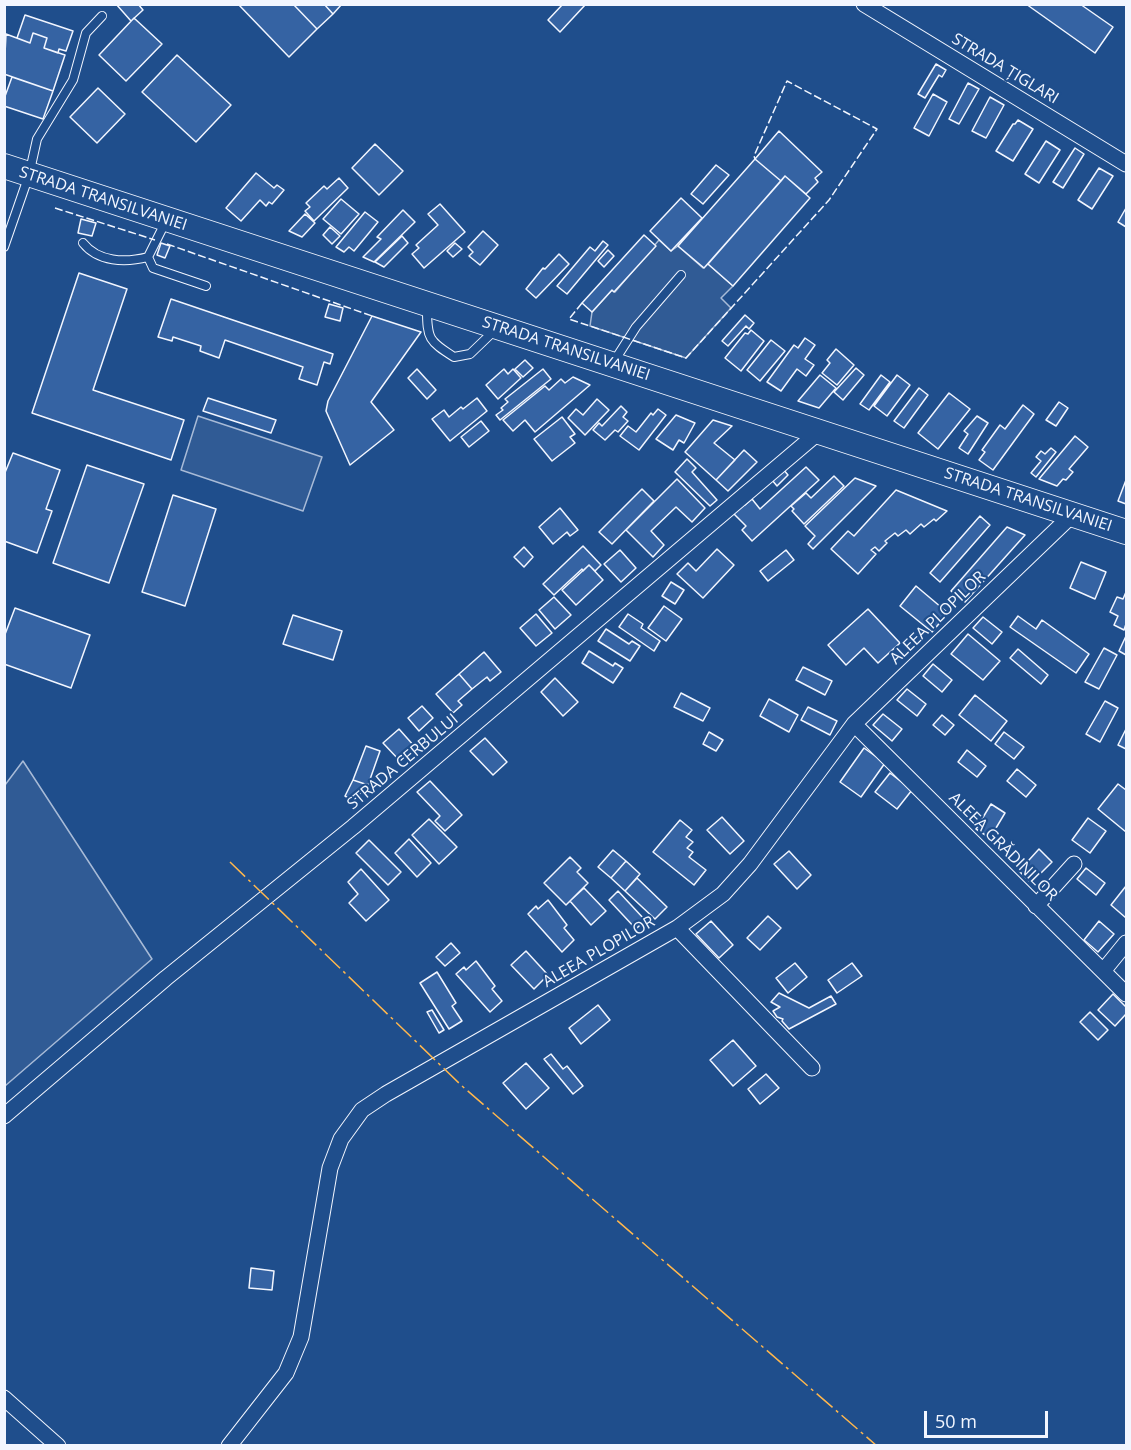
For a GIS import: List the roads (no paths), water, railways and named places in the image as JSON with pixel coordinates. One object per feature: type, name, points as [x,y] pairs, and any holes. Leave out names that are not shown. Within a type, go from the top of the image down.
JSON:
[{"type":"main road","name":"STRADA TRANSILVANIEI","points":[[4,166],[1126,532]]},
{"type":"street","name":"STRADA ȚIGLARI","points":[[864,4],[1126,164]]},
{"type":"street","name":"STRADA CERBULUI","points":[[4,1116],[166,978],[353,827],[820,431]]},
{"type":"street","name":"ALEEA PLOPILOR","points":[[229,1446],[286,1373],[301,1337],[330,1168],[341,1140],[362,1110],[396,1088],[697,915],[737,880],[854,724],[1072,514]]},
{"type":"street","name":"ALEEA GRĂDINILOR","points":[[854,724],[1126,994]]},
{"type":"street","points":[[1036,906],[1074,864]]},
{"type":"street","points":[[677,928],[812,1068]]},
{"type":"street","points":[[1104,970],[1126,943]]},
{"type":"street","points":[[4,1398],[58,1446]]},
{"type":"lane","points":[[4,247],[29,175],[38,139],[73,80],[86,33],[102,16]]},
{"type":"lane","points":[[135,261],[148,257],[167,220]]},
{"type":"lane","points":[[82,243],[91,254],[110,259],[135,261],[206,286]]},
{"type":"lane","points":[[148,257],[153,268]]},
{"type":"lane","points":[[612,364],[636,327],[681,274]]},
{"type":"lane","points":[[427,304],[427,330],[434,344],[454,357],[471,354],[498,327]]}]
